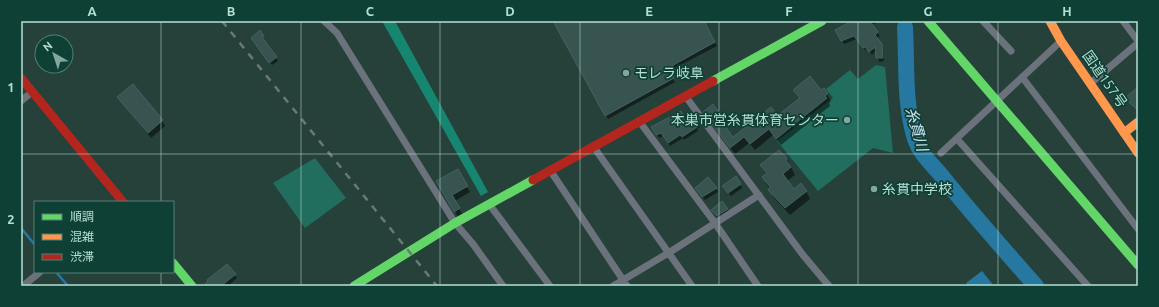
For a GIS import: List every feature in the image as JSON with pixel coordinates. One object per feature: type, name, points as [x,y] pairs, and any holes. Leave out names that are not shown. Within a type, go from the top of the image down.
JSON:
[{"type":"main road","points":[[354,286],[455,223],[822,21]]},
{"type":"main road","points":[[928,21],[1138,265]]},
{"type":"main road","name":"国道157号","points":[[1050,21],[1061,41],[1138,152]]},
{"type":"main road","points":[[21,78],[122,201]]},
{"type":"main road","points":[[1124,133],[1138,122]]},
{"type":"main road","points":[[174,264],[192,286]]},
{"type":"street","points":[[324,21],[337,33],[455,223],[473,244],[503,286]]},
{"type":"street","points":[[983,21],[1010,51]]},
{"type":"street","points":[[1091,83],[1138,42],[1123,21]]},
{"type":"street","points":[[941,153],[958,140],[1061,41]]},
{"type":"street","points":[[1022,77],[1138,229]]},
{"type":"street","points":[[21,101],[32,92]]},
{"type":"street","points":[[686,97],[829,286]]},
{"type":"street","points":[[639,121],[715,222],[758,286]]},
{"type":"street","points":[[958,140],[974,156],[1088,286]]},
{"type":"street","points":[[593,146],[670,252],[692,286]]},
{"type":"street","points":[[550,170],[625,283]]},
{"type":"street","points":[[613,286],[625,283],[715,222],[759,195]]},
{"type":"street","points":[[489,204],[550,286]]},
{"type":"street","points":[[23,286],[39,273]]},
{"type":"green space","points":[[382,21],[395,21],[488,192],[481,196]]},
{"type":"green space","name":"本巣市営糸貫体育センター","points":[[876,65],[885,67],[893,153],[873,148],[818,191],[777,141],[833,98],[826,89],[850,70],[858,79]]},
{"type":"green space","points":[[315,158],[346,198],[305,228],[273,183]]},
{"type":"water","points":[[982,271],[994,286],[968,286],[966,283]]},
{"type":"building","name":"モレラ岐阜","points":[[553,21],[704,21],[715,42],[668,68],[674,78],[605,116]]},
{"type":"building","points":[[852,21],[870,21],[878,32],[875,35],[882,44],[883,58],[876,58],[875,47],[869,52],[865,47],[863,48],[854,36],[841,41],[835,30]]},
{"type":"building","points":[[260,30],[264,36],[262,37],[277,57],[269,63],[251,38]]},
{"type":"building","points":[[810,76],[821,90],[824,88],[828,93],[825,96],[827,98],[776,139],[769,129],[750,144],[744,137],[730,148],[703,112],[713,104],[719,112],[716,114],[733,137],[771,107],[778,115],[800,98],[793,90]]},
{"type":"building","points":[[133,84],[163,120],[148,133],[117,97]]},
{"type":"building","points":[[1138,87],[1138,111],[1125,98]]},
{"type":"building","points":[[681,111],[686,122],[695,118],[699,123],[696,125],[697,127],[682,137],[680,135],[668,143],[661,133],[656,135],[651,127]]},
{"type":"building","points":[[779,150],[787,158],[786,160],[791,167],[783,174],[794,189],[801,183],[807,191],[785,208],[768,190],[770,187],[762,177],[767,173],[760,165]]},
{"type":"building","points":[[458,169],[468,186],[452,195],[460,208],[454,212],[436,181]]},
{"type":"building","points":[[736,176],[741,184],[728,193],[722,186]]},
{"type":"building","points":[[708,177],[717,188],[702,197],[695,188]]},
{"type":"building","points":[[722,201],[728,209],[717,216],[711,210]]},
{"type":"building","points":[[227,264],[236,274],[221,286],[203,286],[208,281],[207,280]]},
{"type":"waterway","name":"糸貫川","points":[[905,27],[909,112],[911,125],[917,144],[926,158],[964,204],[1036,286]]},
{"type":"waterway","points":[[21,228],[34,244]]},
{"type":"waterway","points":[[57,273],[68,286]]},
{"type":"railway","points":[[222,21],[437,286]]},
{"type":"traffic: fast","points":[[713,81],[822,21]]},
{"type":"traffic: fast","points":[[928,21],[1138,265]]},
{"type":"traffic: fast","points":[[354,286],[455,223],[533,180]]},
{"type":"traffic: fast","points":[[174,264],[192,286]]},
{"type":"traffic: slow","points":[[1050,21],[1061,41],[1138,153]]},
{"type":"traffic: slow","points":[[1124,133],[1138,122]]},
{"type":"traffic: jam","points":[[21,78],[122,201]]},
{"type":"traffic: jam","points":[[533,180],[713,81]]},
{"type":"place","name":"モレラ岐阜","points":[[626,73]]},
{"type":"place","name":"本巣市営糸貫体育センター","points":[[847,120]]},
{"type":"place","name":"糸貫中学校","points":[[874,189]]}]
